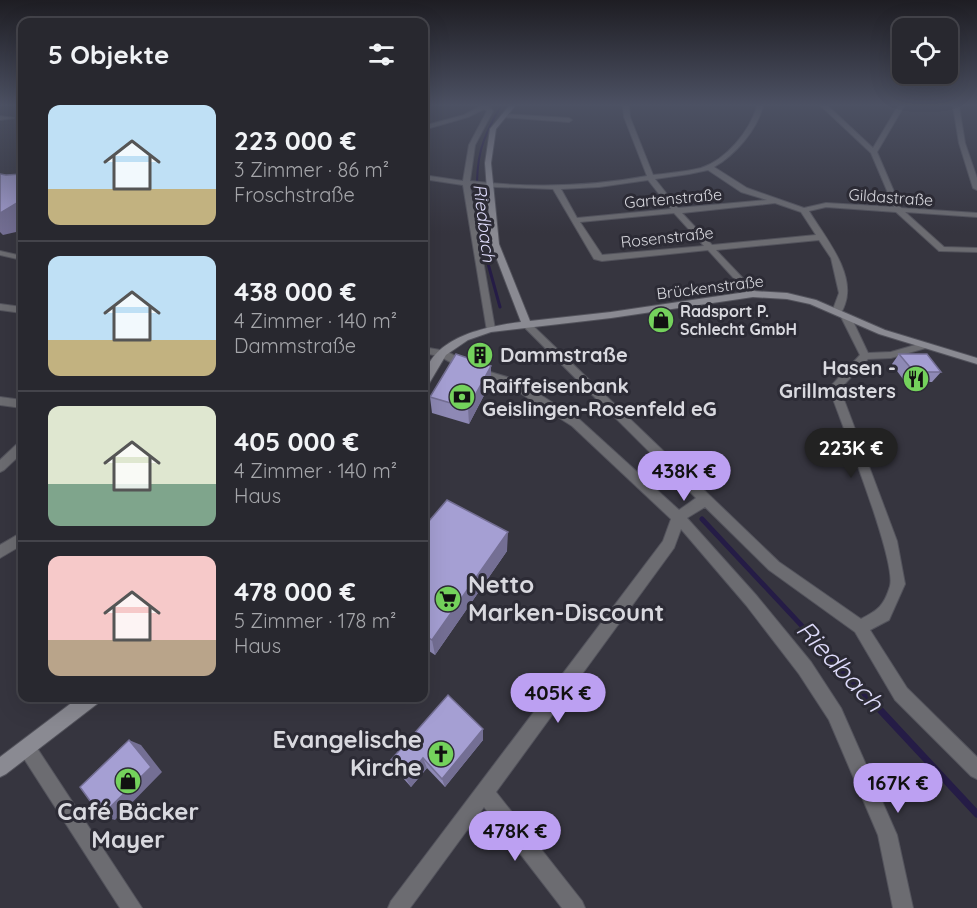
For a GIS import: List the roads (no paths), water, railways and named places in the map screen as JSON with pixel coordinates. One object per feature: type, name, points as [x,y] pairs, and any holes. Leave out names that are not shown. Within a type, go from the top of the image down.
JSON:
[{"type":"main road","points":[[487,148],[495,244],[526,324]]},
{"type":"main road","name":"Brückenstraße","points":[[442,353],[465,338],[490,329],[611,315],[753,294],[787,296],[842,314],[922,346],[977,361]]},
{"type":"main road","points":[[428,376],[442,353]]},
{"type":"main road","points":[[0,768],[86,702]]},
{"type":"street","points":[[474,148],[469,184],[490,329]]},
{"type":"street","points":[[639,148],[651,179],[677,212],[753,294]]},
{"type":"street","points":[[428,178],[469,184],[604,185],[651,179],[709,167],[732,148]]},
{"type":"street","points":[[870,148],[874,152],[899,211],[942,249],[977,250]]},
{"type":"street","points":[[874,152],[876,148]]},
{"type":"street","points":[[964,148],[977,188]]},
{"type":"street","points":[[709,167],[744,190],[773,202],[804,210],[835,258],[844,292],[842,314],[865,356]]},
{"type":"street","name":"Rosenstraße","points":[[555,186],[597,257],[602,258],[822,237]]},
{"type":"street","name":"Gartenstraße","points":[[576,220],[773,202]]},
{"type":"street","name":"Gildastraße","points":[[804,210],[826,205],[977,215]]},
{"type":"street","points":[[0,253],[18,257]]},
{"type":"street","points":[[0,307],[18,309]]},
{"type":"street","points":[[526,324],[774,566],[860,627],[901,694],[977,770]]},
{"type":"street","points":[[860,627],[884,615],[898,584],[890,542],[834,388],[865,356],[891,355],[922,346]]},
{"type":"street","points":[[428,351],[442,353],[473,370],[513,382],[576,423],[678,517],[792,651],[835,714],[887,835],[903,908]]},
{"type":"street","points":[[0,401],[18,403]]},
{"type":"street","points":[[0,468],[18,450]]},
{"type":"street","points":[[398,908],[669,544],[678,517],[706,499]]},
{"type":"street","points":[[0,552],[18,541]]},
{"type":"street","points":[[27,748],[132,908]]},
{"type":"street","points":[[485,793],[575,908]]},
{"type":"waterway","name":"Riedbach","points":[[477,195],[481,148]]},
{"type":"waterway","name":"Riedbach","points":[[477,195],[484,249],[500,307]]},
{"type":"waterway","name":"Riedbach","points":[[702,519],[831,657]]},
{"type":"waterway","name":"Riedbach","points":[[829,655],[977,814]]},
{"type":"place","name":"Radsport P. Schlecht GmbH","points":[[661,320]]},
{"type":"place","name":"Dammstraße","points":[[480,355]]},
{"type":"place","name":"Hasen - Grillmasters","points":[[916,379]]},
{"type":"place","name":"Raiffeisenbank Geislingen-Rosenfeld eG","points":[[462,397]]},
{"type":"place","name":"Netto Marken-Discount","points":[[448,599]]},
{"type":"place","name":"Evangelische Kirche","points":[[441,754]]},
{"type":"place","name":"Café Bäcker Mayer","points":[[128,781]]}]
